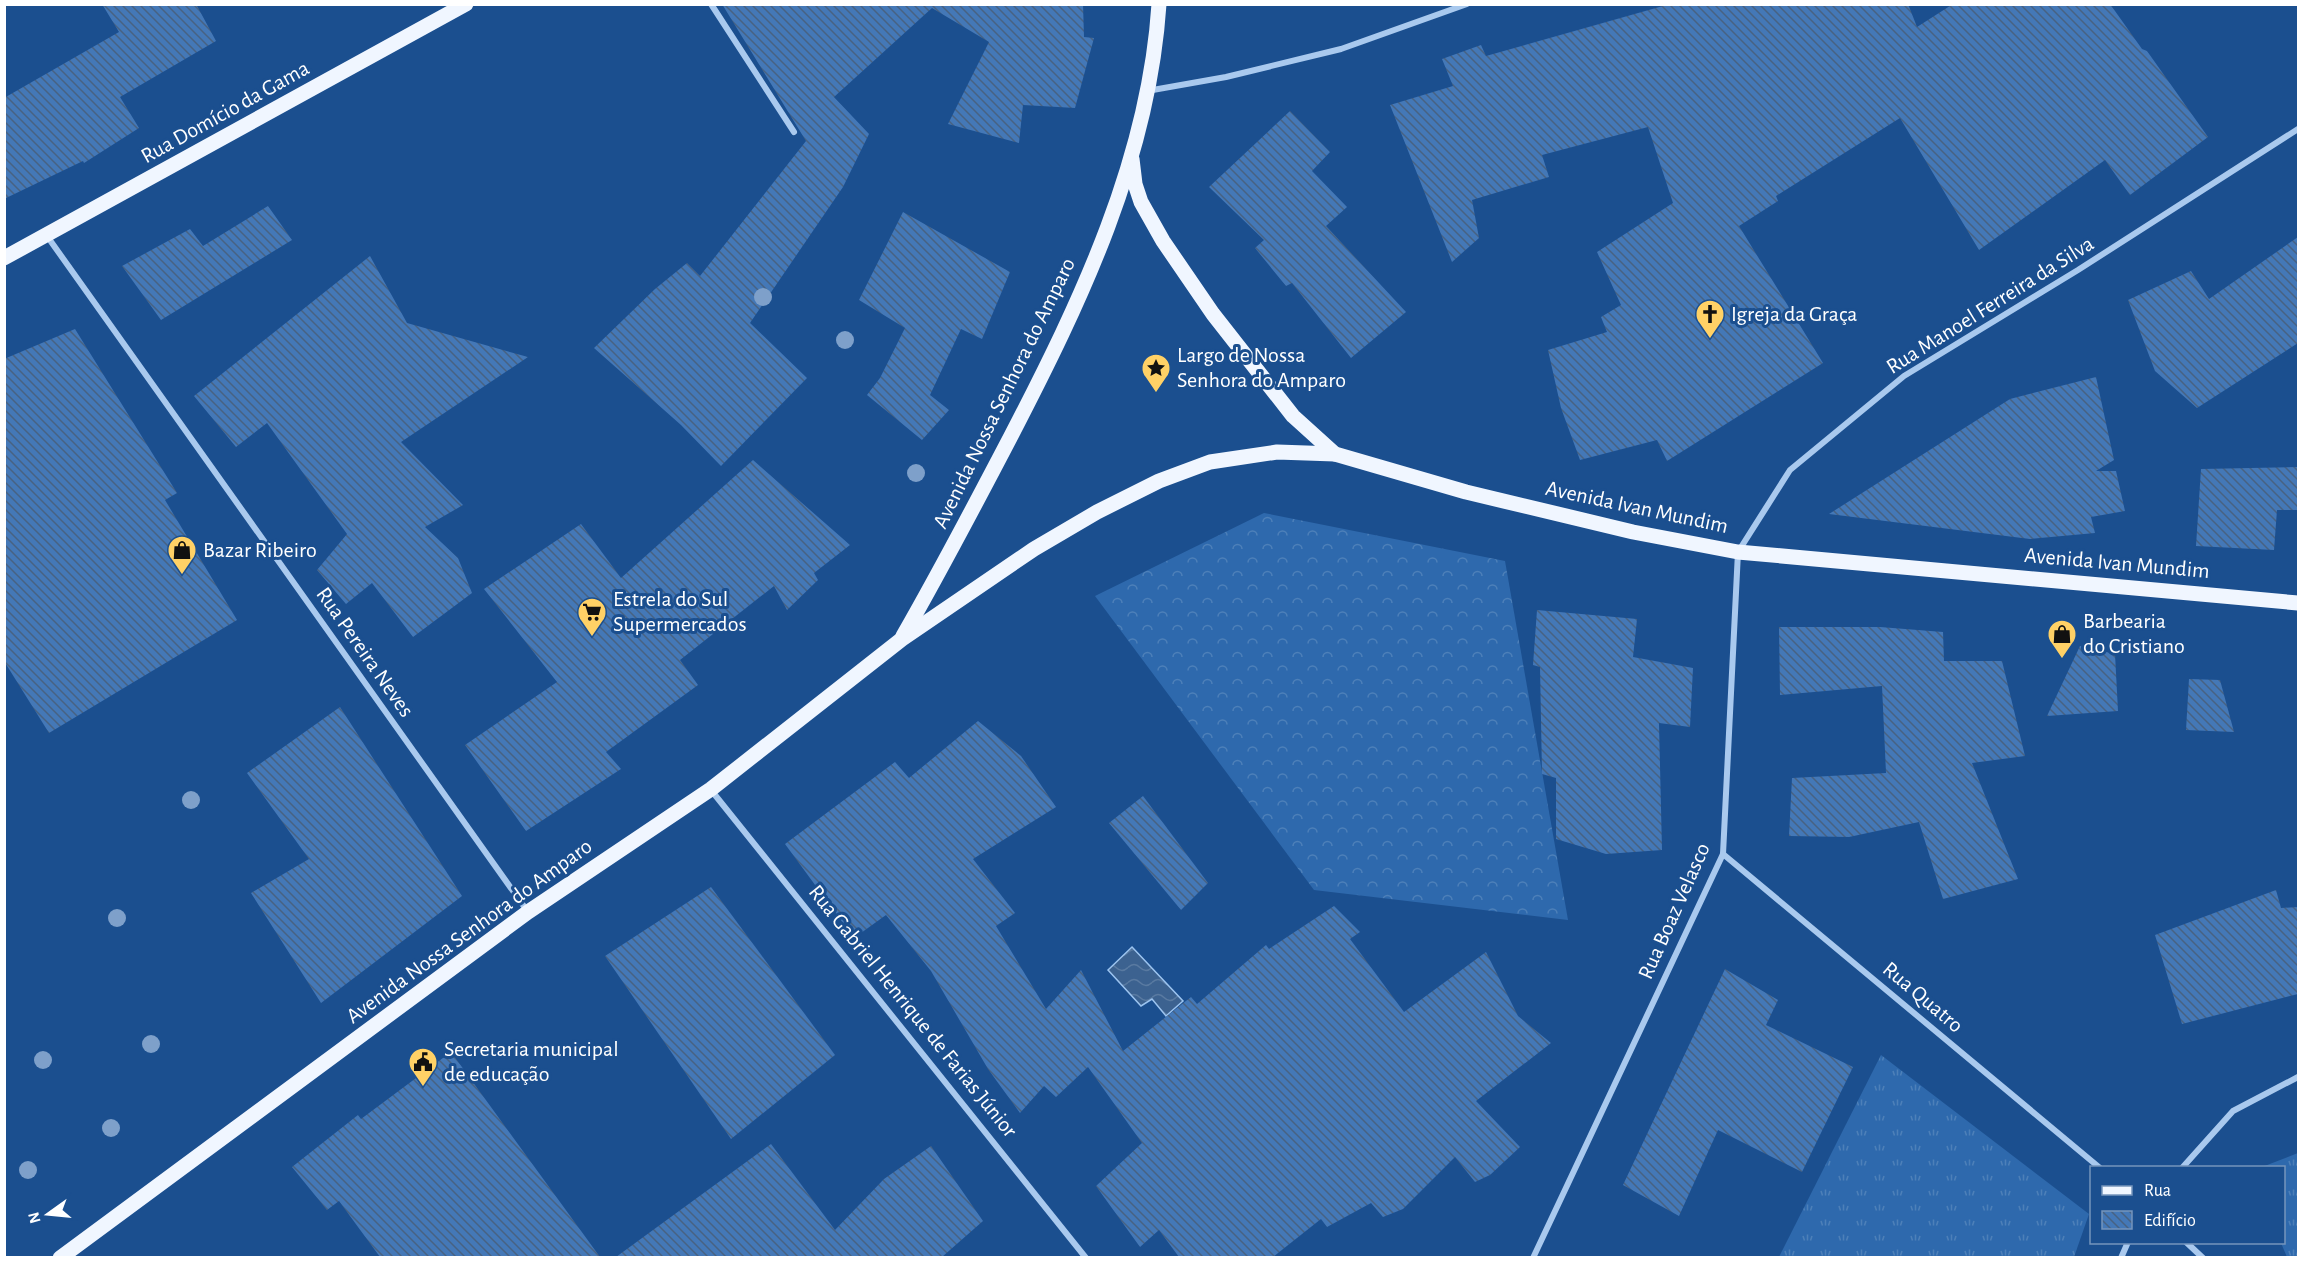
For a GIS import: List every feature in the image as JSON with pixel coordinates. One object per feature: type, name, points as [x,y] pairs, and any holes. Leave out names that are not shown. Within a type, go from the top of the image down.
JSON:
[{"type":"main road","name":"Rua Domício da Gama","points":[[4,258],[466,4]]},
{"type":"main road","points":[[1132,159],[1146,91],[1159,4]]},
{"type":"main road","name":"Avenida Ivan Mundim","points":[[1132,159],[1135,183],[1141,202],[1163,241],[1213,314],[1293,416],[1335,454],[1466,492],[1633,532],[1738,552],[2298,603]]},
{"type":"main road","name":"Avenida Nossa Senhora do Amparo","points":[[902,639],[943,566],[1054,353],[1082,292],[1132,159]]},
{"type":"main road","name":"Avenida Nossa Senhora do Amparo","points":[[60,1257],[528,912],[711,789],[902,639],[1034,549],[1097,512],[1159,481],[1210,462],[1237,456],[1277,452],[1335,454]]},
{"type":"street","points":[[711,4],[794,132]]},
{"type":"street","points":[[1146,91],[1226,77],[1341,49],[1467,4]]},
{"type":"street","name":"Rua Manoel Ferreira da Silva","points":[[1738,552],[1790,470],[1904,376],[2078,270],[2298,129]]},
{"type":"street","name":"Rua Pereira Neves","points":[[47,236],[528,912]]},
{"type":"street","name":"Rua Boaz Velasco","points":[[1533,1257],[1723,854],[1738,552]]},
{"type":"street","name":"Rua Gabriel Henrique de Farias Júnior","points":[[711,789],[1086,1257]]},
{"type":"street","name":"Rua Quatro","points":[[1723,854],[2099,1166]]},
{"type":"street","points":[[2183,1166],[2233,1111],[2298,1077]]},
{"type":"street","points":[[2188,1244],[2203,1257]]},
{"type":"green space","points":[[1264,513],[1505,561],[1568,920],[1314,890],[1095,596]]},
{"type":"green space","points":[[1881,1055],[2089,1214],[2074,1257],[1779,1257]]},
{"type":"green space","points":[[2298,1153],[2298,1257],[2287,1257],[2281,1244],[2285,1244],[2285,1166],[2265,1166]]},
{"type":"water","points":[[1132,947],[1183,1001],[1166,1016],[1152,999],[1141,1006],[1108,970]]},
{"type":"building","points":[[102,4],[196,4],[216,41],[120,97],[139,128],[84,163],[83,161],[4,199],[4,98],[119,32]]},
{"type":"building","points":[[722,4],[1083,4],[1084,37],[1094,38],[1075,108],[1023,105],[1019,143],[948,124],[989,42],[932,8],[834,97],[869,134],[843,187],[750,323],[807,378],[721,466],[681,425],[594,348],[655,289],[687,263],[700,276],[806,141]]},
{"type":"building","points":[[1670,4],[1908,4],[1917,27],[1953,4],[2110,4],[2142,49],[2147,51],[2208,137],[2130,195],[2105,160],[1979,250],[1900,118],[1776,196],[1778,201],[1739,226],[1823,363],[1667,461],[1657,440],[1580,460],[1561,408],[1548,350],[1607,332],[1601,317],[1621,305],[1597,252],[1673,203],[1648,127],[1542,155],[1549,177],[1472,200],[1479,238],[1452,262],[1390,105],[1453,86],[1442,59],[1481,45],[1486,56]]},
{"type":"building","points":[[1290,111],[1330,152],[1312,171],[1347,207],[1326,226],[1406,312],[1351,358],[1292,283],[1286,286],[1255,248],[1264,240],[1209,187]]},
{"type":"building","points":[[268,206],[292,240],[161,320],[122,266],[190,229],[203,246]]},
{"type":"building","points":[[903,212],[1010,272],[982,339],[961,329],[930,395],[949,410],[922,440],[867,395],[880,378],[905,328],[859,300]]},
{"type":"building","points":[[2298,237],[2298,343],[2197,408],[2155,371],[2128,300],[2191,271],[2209,299]]},
{"type":"building","points":[[370,256],[407,323],[528,357],[401,442],[463,505],[425,527],[458,558],[472,593],[413,637],[372,583],[346,604],[317,570],[347,534],[267,423],[236,447],[194,396]]},
{"type":"building","points":[[75,329],[177,493],[165,500],[237,620],[49,733],[4,661],[4,359]]},
{"type":"building","points":[[2096,377],[2114,460],[2096,471],[2116,471],[2125,511],[2091,517],[2095,533],[2030,539],[1829,514],[2010,399]]},
{"type":"building","points":[[753,460],[850,545],[814,573],[818,580],[787,610],[774,586],[680,660],[698,685],[606,752],[621,769],[526,831],[465,745],[557,682],[484,589],[581,524],[621,578]]},
{"type":"building","points":[[2298,467],[2298,510],[2277,510],[2274,550],[2196,546],[2201,469]]},
{"type":"building","points":[[1537,610],[1637,619],[1633,657],[1693,668],[1690,727],[1659,723],[1662,850],[1606,854],[1556,839],[1556,778],[1542,774],[1540,667],[1533,665]]},
{"type":"building","points":[[1779,627],[1880,627],[1943,632],[1944,661],[2002,661],[2025,756],[1972,763],[2018,879],[1943,899],[1919,822],[1849,837],[1789,836],[1792,778],[1886,773],[1882,686],[1780,695]]},
{"type":"building","points":[[2080,646],[2115,654],[2118,711],[2047,716]]},
{"type":"building","points":[[2189,679],[2220,680],[2234,732],[2186,730]]},
{"type":"building","points":[[340,707],[462,896],[321,1003],[251,893],[309,859],[247,773]]},
{"type":"building","points":[[978,721],[1021,756],[1056,807],[973,859],[1015,913],[996,926],[1046,1009],[1081,970],[1123,1051],[1191,997],[1197,1004],[1266,945],[1269,949],[1334,906],[1360,932],[1350,939],[1404,1012],[1486,952],[1518,1016],[1551,1043],[1476,1101],[1520,1147],[1490,1175],[1475,1182],[1455,1157],[1403,1209],[1383,1217],[1371,1203],[1327,1227],[1321,1219],[1273,1257],[1179,1257],[1159,1230],[1140,1247],[1096,1186],[1142,1143],[1088,1067],[1056,1097],[1044,1086],[1020,1113],[988,1069],[931,971],[886,915],[854,938],[785,844],[895,762],[909,778]]},
{"type":"building","points":[[1143,796],[1208,883],[1181,910],[1109,823]]},
{"type":"building","points":[[711,887],[835,1055],[731,1139],[605,956]]},
{"type":"building","points":[[2276,890],[2281,908],[2298,907],[2298,994],[2182,1024],[2155,935]]},
{"type":"building","points":[[1725,969],[1778,1000],[1766,1025],[1853,1067],[1802,1172],[1718,1130],[1679,1216],[1623,1185]]},
{"type":"building","points":[[451,1052],[600,1257],[380,1257],[339,1201],[327,1210],[292,1167],[358,1115],[361,1119]]},
{"type":"building","points":[[771,1144],[835,1230],[884,1179],[931,1146],[983,1221],[942,1257],[616,1257]]},
{"type":"place","name":"Igreja da Graça","points":[[1710,340]]},
{"type":"place","name":"Largo de Nossa Senhora do Amparo","points":[[1156,394]]},
{"type":"place","name":"Bazar Ribeiro","points":[[182,576]]},
{"type":"place","name":"Estrela do Sul Supermercados","points":[[592,638]]},
{"type":"place","name":"Barbearia do Cristiano","points":[[2062,660]]},
{"type":"place","name":"Secretaria municipal de educação","points":[[423,1088]]}]
